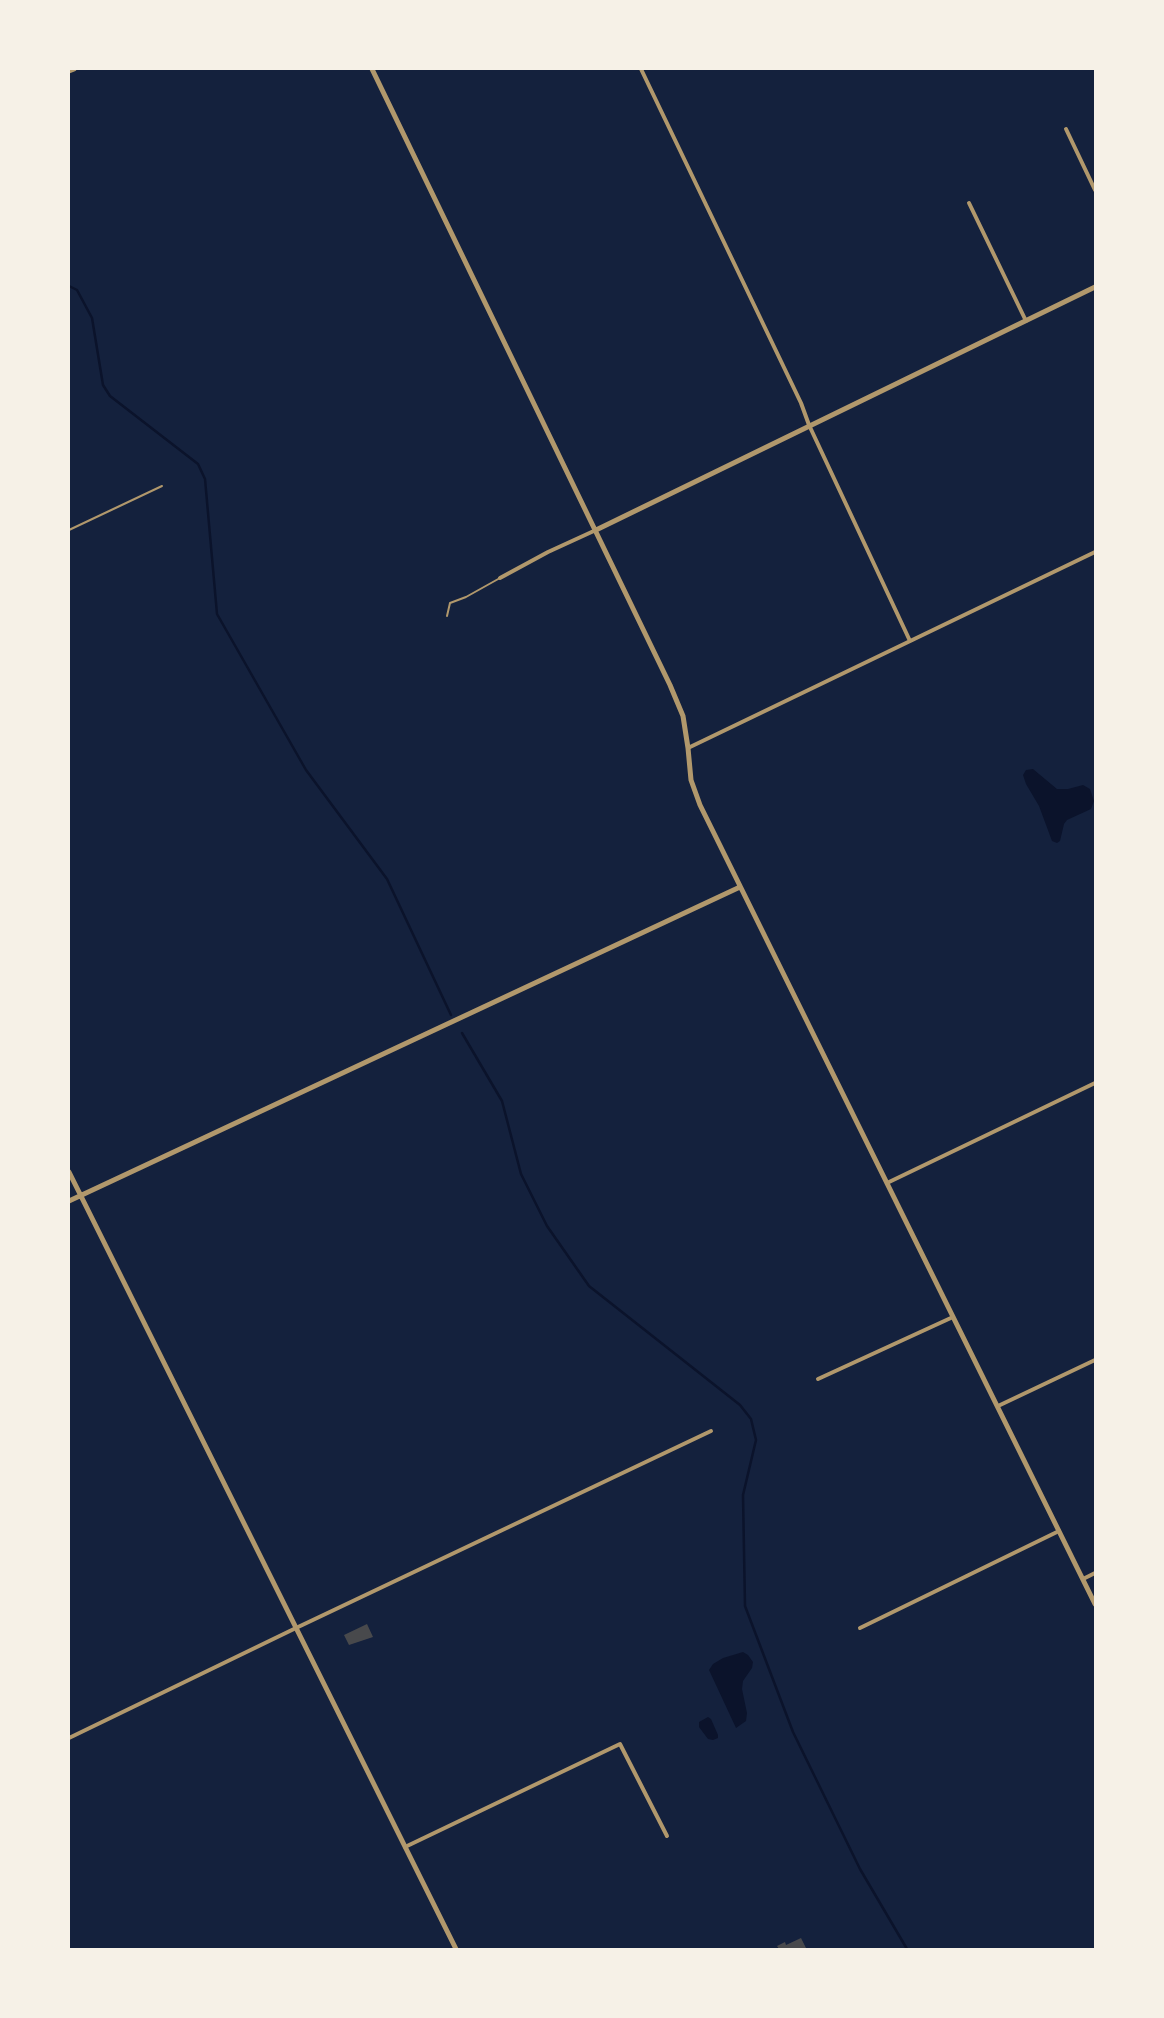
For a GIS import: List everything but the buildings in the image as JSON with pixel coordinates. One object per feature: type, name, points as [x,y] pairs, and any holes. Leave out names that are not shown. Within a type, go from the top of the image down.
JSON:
[{"type":"street","points":[[69,71],[74,69]]},
{"type":"street","points":[[372,69],[596,530],[679,706],[688,748],[691,780],[700,805],[1095,1604]]},
{"type":"street","points":[[641,69],[801,403],[809,425],[910,641]]},
{"type":"street","points":[[1066,129],[1095,190]]},
{"type":"street","points":[[969,203],[1026,321]]},
{"type":"street","points":[[500,578],[548,552],[1095,288]]},
{"type":"street","points":[[688,748],[1095,552]]},
{"type":"street","points":[[69,1201],[740,887]]},
{"type":"street","points":[[887,1183],[1095,1083]]},
{"type":"street","points":[[69,1172],[456,1949]]},
{"type":"street","points":[[818,1380],[953,1317]]},
{"type":"street","points":[[998,1406],[1095,1360]]},
{"type":"street","points":[[69,1738],[711,1431]]},
{"type":"street","points":[[860,1628],[1059,1531]]},
{"type":"street","points":[[1083,1579],[1095,1573]]},
{"type":"street","points":[[405,1847],[620,1744],[667,1836]]},
{"type":"lane","points":[[69,530],[162,486]]},
{"type":"lane","points":[[447,616],[450,604],[500,578]]},
{"type":"water","points":[[1033,769],[1057,789],[1068,789],[1083,785],[1090,789],[1094,801],[1091,809],[1067,820],[1064,824],[1060,841],[1057,843],[1052,841],[1039,806],[1023,775],[1026,770]]},
{"type":"water","points":[[743,1652],[753,1662],[752,1668],[743,1681],[742,1689],[747,1713],[746,1721],[736,1728],[709,1670],[713,1664],[723,1658]]},
{"type":"water","points":[[708,1717],[711,1719],[718,1735],[718,1738],[713,1740],[708,1739],[699,1727],[699,1722]]},
{"type":"waterway","points":[[69,286],[77,290],[92,318],[103,385],[110,396],[198,464],[205,479],[217,614],[306,770],[387,879],[451,1015]]},
{"type":"waterway","points":[[462,1033],[502,1101],[521,1174],[547,1226],[589,1286],[740,1405],[751,1419],[756,1440],[743,1495],[745,1606],[793,1732],[860,1869],[907,1949]]}]
